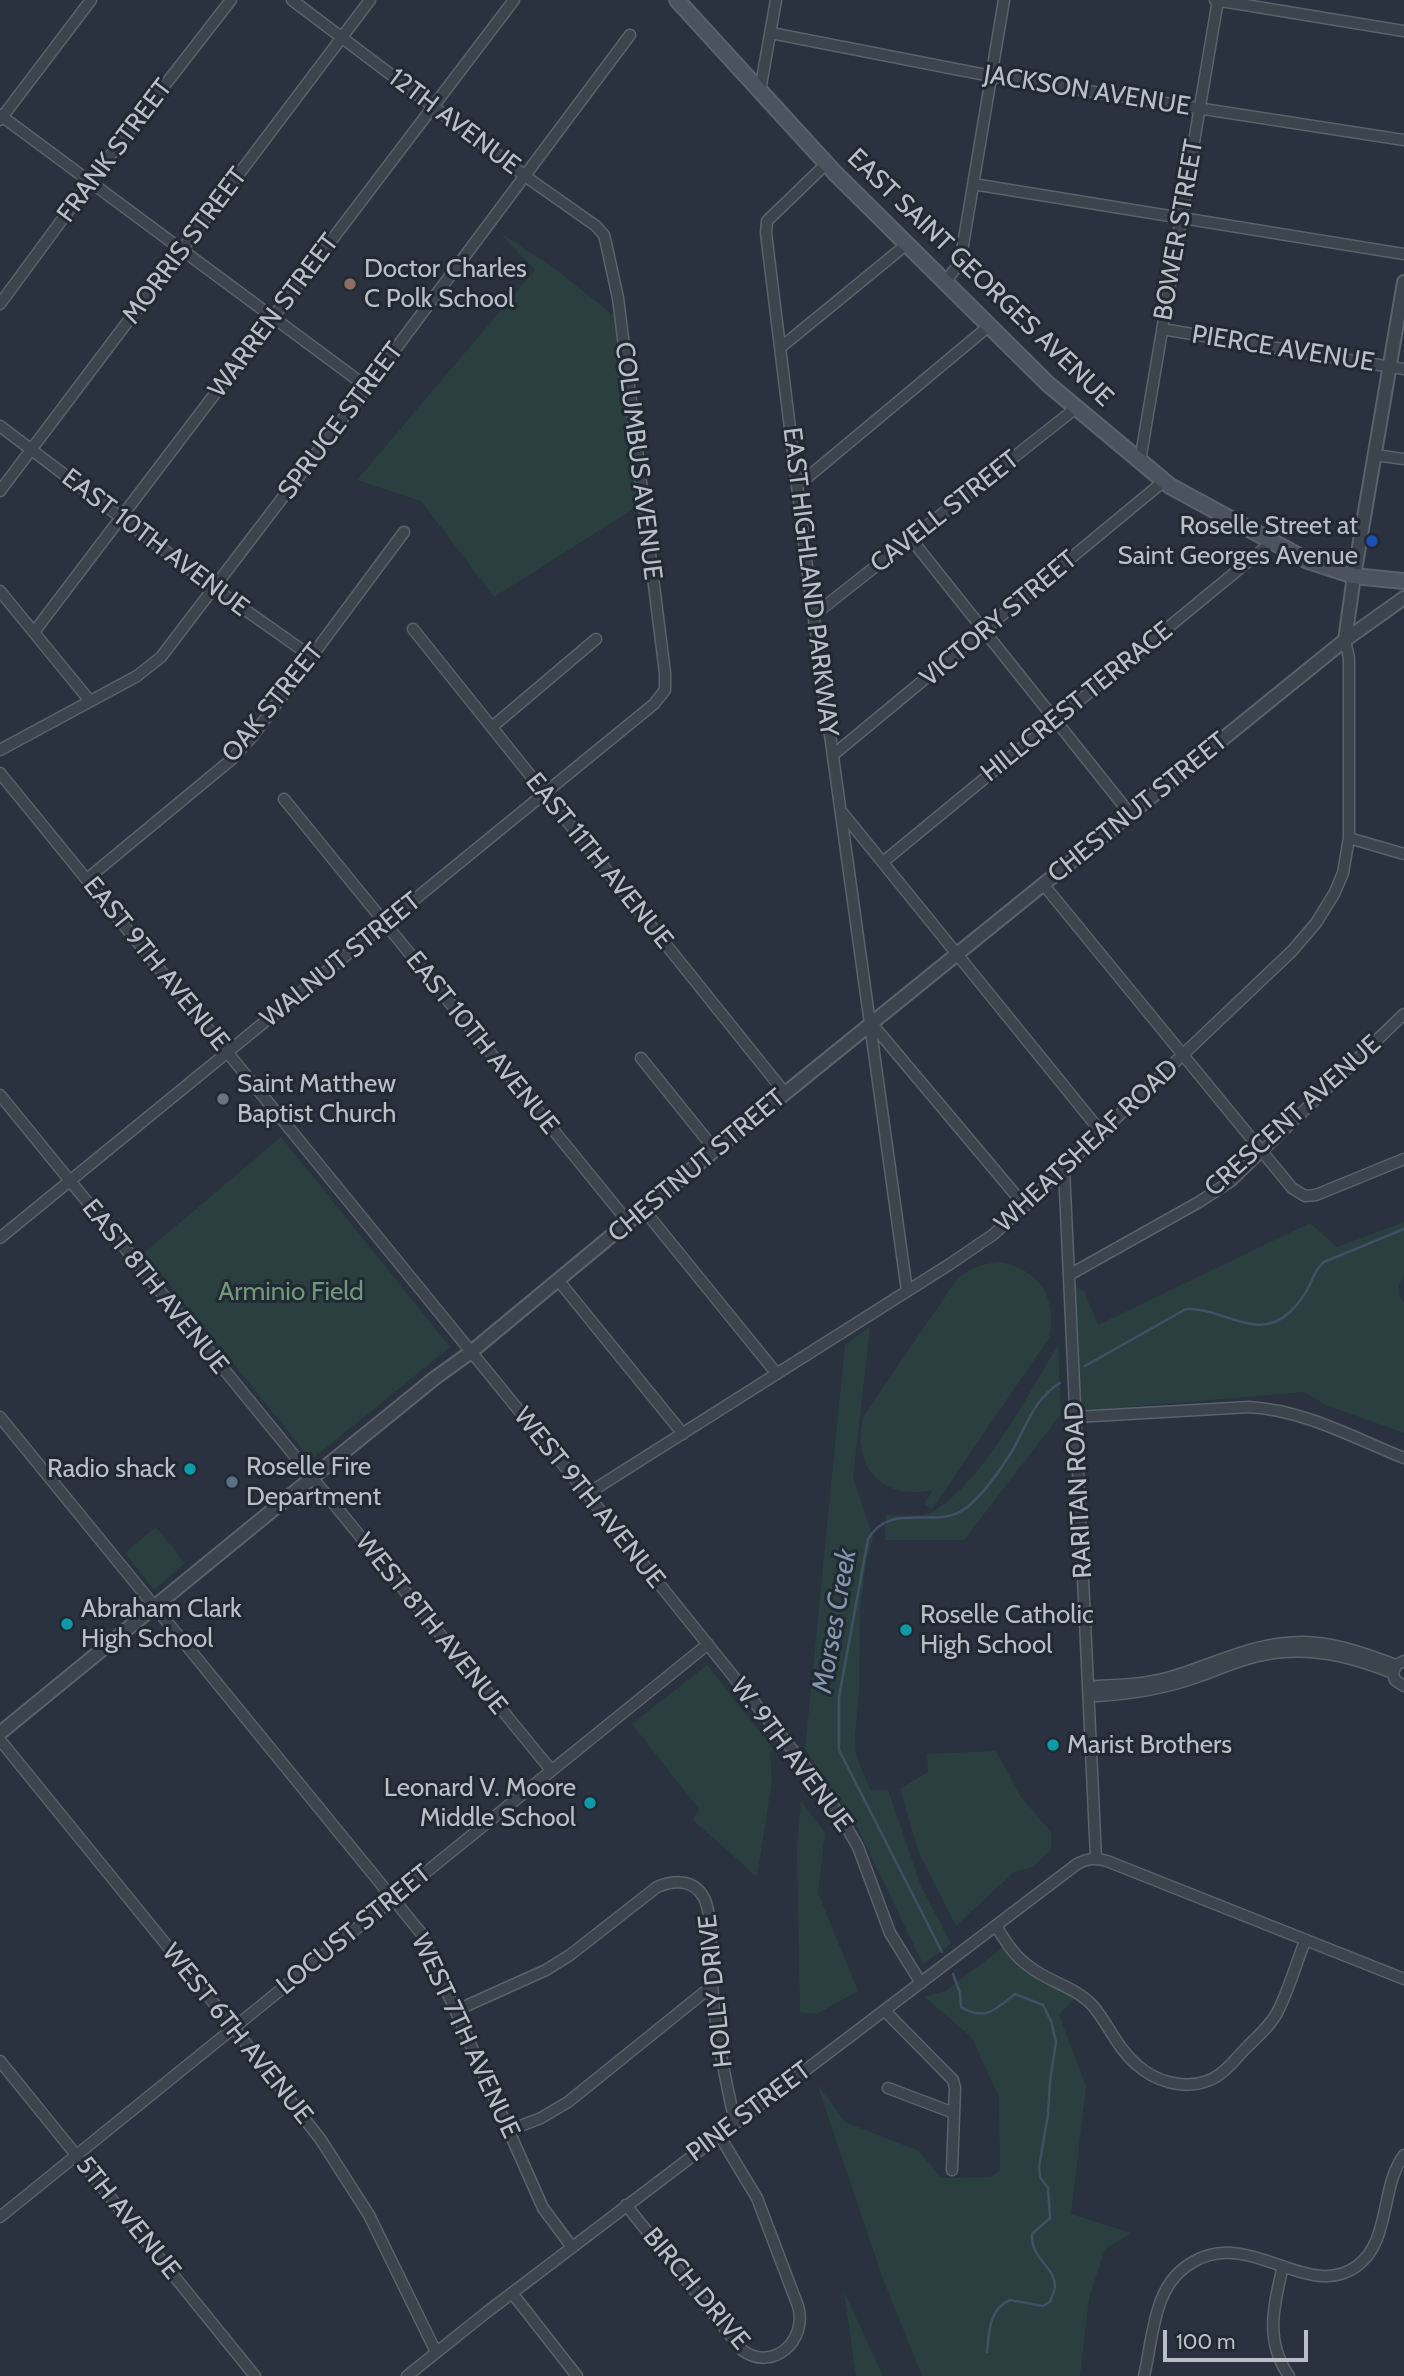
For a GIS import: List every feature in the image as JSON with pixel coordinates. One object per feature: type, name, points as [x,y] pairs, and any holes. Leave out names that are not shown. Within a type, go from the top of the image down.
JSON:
[{"type":"main road","name":"EAST SAINT GEORGES AVENUE","points":[[677,0],[827,163],[989,326],[1048,384],[1164,481],[1308,561],[1354,576],[1404,582]]},
{"type":"street","points":[[91,0],[1,118],[367,387]]},
{"type":"street","name":"FRANK STREET","points":[[0,304],[90,181],[232,0]]},
{"type":"street","name":"12TH AVENUE","points":[[292,0],[525,176],[596,226],[604,235],[608,249]]},
{"type":"street","name":"MORRIS STREET","points":[[0,491],[370,0]]},
{"type":"street","name":"WARREN STREET","points":[[34,632],[514,0]]},
{"type":"street","points":[[760,91],[776,0]]},
{"type":"street","points":[[945,282],[960,263],[1004,0]]},
{"type":"street","points":[[1216,0],[1404,31]]},
{"type":"street","name":"BOWER STREET","points":[[1140,461],[1216,0]]},
{"type":"street","name":"JACKSON AVENUE","points":[[771,33],[991,76],[1404,140]]},
{"type":"street","name":"SPRUCE STREET","points":[[0,750],[137,676],[161,657],[630,35]]},
{"type":"street","name":"EAST HIGHLAND PARKWAY","points":[[827,163],[767,221],[765,233],[840,810],[872,1023],[907,1291]]},
{"type":"street","points":[[973,184],[1404,254]]},
{"type":"street","points":[[780,348],[907,244]]},
{"type":"street","name":"COLUMBUS AVENUE","points":[[608,249],[618,298],[665,673]]},
{"type":"street","points":[[1345,640],[1404,282]]},
{"type":"street","points":[[797,486],[989,326]]},
{"type":"street","name":"PIERCE AVENUE","points":[[1162,330],[1404,369]]},
{"type":"street","name":"CAVELL STREET","points":[[814,615],[1076,408]]},
{"type":"street","name":"EAST 10TH AVENUE","points":[[0,426],[214,588],[312,657]]},
{"type":"street","points":[[1375,455],[1404,459]]},
{"type":"street","name":"VICTORY STREET","points":[[833,755],[1164,481]]},
{"type":"street","name":"OAK STREET","points":[[87,879],[232,759],[251,738],[404,532]]},
{"type":"street","points":[[911,539],[1131,815]]},
{"type":"street","name":"HILLCREST TERRACE","points":[[883,862],[1272,542]]},
{"type":"street","points":[[0,591],[90,701]]},
{"type":"street","name":"CHESTNUT STREET","points":[[0,1733],[1043,884],[1345,640],[1404,597]]},
{"type":"street","name":"EAST 11TH AVENUE","points":[[413,629],[785,1093]]},
{"type":"street","points":[[492,727],[596,639]]},
{"type":"street","name":"WHEATSHEAF ROAD","points":[[587,1494],[994,1234],[1292,951],[1334,894],[1343,873],[1349,838],[1349,658],[1345,640]]},
{"type":"street","name":"WALNUT STREET","points":[[0,1238],[654,704],[665,690],[665,673]]},
{"type":"street","name":"EAST 9TH AVENUE","points":[[0,773],[471,1352]]},
{"type":"street","name":"EAST 10TH AVENUE","points":[[284,799],[629,1223]]},
{"type":"street","points":[[840,810],[1102,1133]]},
{"type":"street","points":[[1349,838],[1404,854]]},
{"type":"street","points":[[1043,884],[1292,1188],[1305,1196],[1316,1195],[1404,1159]]},
{"type":"street","name":"CRESCENT AVENUE","points":[[1069,1275],[1199,1202],[1231,1181],[1404,1014]]},
{"type":"street","points":[[872,1023],[1025,1206]]},
{"type":"street","points":[[641,1058],[715,1150]]},
{"type":"street","name":"EAST 8TH AVENUE","points":[[0,1095],[311,1478]]},
{"type":"street","name":"RARITAN ROAD","points":[[1064,1169],[1096,1858]]},
{"type":"street","points":[[644,1210],[777,1374]]},
{"type":"street","points":[[558,1280],[683,1434]]},
{"type":"street","name":"WEST 9TH AVENUE","points":[[471,1352],[708,1644]]},
{"type":"street","points":[[1076,1417],[1271,1408],[1292,1412],[1404,1458]]},
{"type":"street","name":"WEST 7TH AVENUE","points":[[0,1417],[425,1939],[543,2208],[572,2247]]},
{"type":"street","name":"WEST 8TH AVENUE","points":[[311,1478],[551,1770]]},
{"type":"street","name":"LOCUST STREET","points":[[0,2217],[708,1644]]},
{"type":"street","name":"W. 9TH AVENUE","points":[[708,1644],[799,1758],[841,1817],[858,1847],[890,1933],[920,1983]]},
{"type":"street","points":[[1089,1692],[1097,1696],[1166,1687],[1237,1662],[1283,1652],[1326,1653],[1398,1666],[1397,1683],[1404,1686]]},
{"type":"street","name":"WEST 6TH AVENUE","points":[[0,1740],[234,2028],[321,2140],[369,2215],[436,2352]]},
{"type":"street","points":[[1096,1858],[1404,1979]]},
{"type":"street","name":"PINE STREET","points":[[407,2376],[572,2247],[1077,1864],[1096,1858]]},
{"type":"street","name":"HOLLY DRIVE","points":[[457,2010],[546,1970],[570,1955],[650,1891],[663,1884],[678,1882],[695,1887],[707,1905],[712,1986],[722,2063],[735,2123]]},
{"type":"street","points":[[996,1926],[1014,1954],[1031,1969],[1081,1995],[1094,2007],[1121,2049],[1138,2067],[1155,2078],[1171,2083],[1194,2084],[1207,2081],[1222,2072],[1264,2030],[1277,2012],[1305,1941]]},
{"type":"street","points":[[510,2130],[541,2118],[568,2102],[712,1986]]},
{"type":"street","points":[[885,2011],[953,2080],[953,2170]]},
{"type":"street","name":"5TH AVENUE","points":[[0,2061],[255,2376]]},
{"type":"street","points":[[888,2088],[954,2113]]},
{"type":"street","name":"BIRCH DRIVE","points":[[626,2206],[742,2350],[764,2357],[786,2349],[800,2329],[798,2306],[757,2198],[719,2135]]},
{"type":"street","points":[[1144,2376],[1161,2300],[1172,2280],[1183,2269],[1203,2257],[1225,2252],[1243,2253],[1323,2277],[1346,2273],[1364,2260],[1374,2246],[1393,2174],[1404,2155]]},
{"type":"street","points":[[1283,2266],[1272,2328],[1277,2354],[1289,2376]]},
{"type":"street","points":[[512,2293],[577,2376]]},
{"type":"green space","points":[[499,232],[555,269],[618,319],[641,504],[494,597],[421,501],[357,480],[535,270]]},
{"type":"green space","name":"Arminio Field","points":[[281,1137],[450,1347],[311,1460],[144,1253]]},
{"type":"green space","points":[[1404,1222],[1404,1275],[1399,1285],[1400,1296],[1404,1302],[1404,1433],[1326,1405],[1304,1392],[1081,1411],[1076,1287],[1084,1291],[1098,1325],[1310,1223],[1337,1247]]},
{"type":"green space","points":[[999,1262],[1025,1271],[1042,1287],[1051,1310],[1049,1338],[932,1509],[924,1504],[933,1490],[899,1490],[885,1485],[874,1476],[862,1451],[863,1417],[957,1279],[977,1267]]},
{"type":"green space","points":[[870,1327],[853,1477],[873,1538],[866,1562],[860,1610],[856,1755],[870,1790],[888,1790],[921,1886],[951,1944],[923,1964],[857,1827],[805,1749],[845,1345]]},
{"type":"green space","points":[[1058,1345],[1061,1414],[964,1540],[885,1540],[886,1515],[923,1515],[934,1511],[970,1480],[1003,1436]]},
{"type":"green space","points":[[156,1527],[185,1563],[154,1590],[125,1553]]},
{"type":"green space","points":[[707,1665],[774,1750],[770,1753],[772,1780],[757,1877],[693,1820],[699,1809],[632,1724]]},
{"type":"green space","points":[[996,1751],[1021,1797],[1051,1832],[1051,1850],[1033,1867],[1014,1872],[956,1926],[919,1853],[900,1789],[928,1772],[927,1754]]},
{"type":"green space","points":[[801,1801],[825,1833],[818,1893],[858,1991],[817,2014],[800,2012],[797,1849]]},
{"type":"green space","points":[[1009,1943],[1022,1961],[1080,1993],[1059,2015],[1086,2086],[1071,2214],[1131,2233],[1105,2249],[1089,2298],[1080,2376],[922,2376],[883,2279],[817,2084],[845,2122],[919,2151],[941,2178],[991,2177],[1000,2170],[999,2097],[972,2038],[925,1997],[945,1991]]},
{"type":"green space","points":[[844,2291],[883,2376],[856,2376]]},
{"type":"waterway","name":"Morses Creek","points":[[1085,1366],[1186,1309],[1253,1324],[1278,1321],[1299,1301],[1324,1262],[1404,1229]]},
{"type":"waterway","name":"Morses Creek","points":[[942,1952],[839,1750],[839,1697],[868,1539],[878,1527],[889,1521],[942,1517],[966,1508],[1001,1468],[1043,1397],[1060,1383]]},
{"type":"waterway","name":"Morses Creek","points":[[953,1974],[960,1993],[961,2007],[969,2011],[990,2012],[1015,1994],[1043,2005],[1051,2021],[1056,2042],[1039,2167],[1040,2177],[1048,2188],[1050,2218],[1032,2234],[1035,2250],[1051,2273],[1055,2288],[1050,2302],[1043,2306],[1010,2300],[1003,2304],[991,2322],[987,2352]]},
{"type":"place","name":"Doctor Charles C Polk School","points":[[350,284]]},
{"type":"place","name":"Roselle Street at Saint Georges Avenue","points":[[1372,541]]},
{"type":"place","name":"Saint Matthew Baptist Church","points":[[223,1099]]},
{"type":"place","name":"Radio shack","points":[[190,1469]]},
{"type":"place","name":"Roselle Fire Department","points":[[232,1482]]},
{"type":"place","name":"Abraham Clark High School","points":[[67,1624]]},
{"type":"place","name":"Roselle Catholic High School","points":[[906,1630]]},
{"type":"place","name":"Marist Brothers","points":[[1053,1745]]},
{"type":"place","name":"Leonard V. Moore Middle School","points":[[590,1803]]}]
